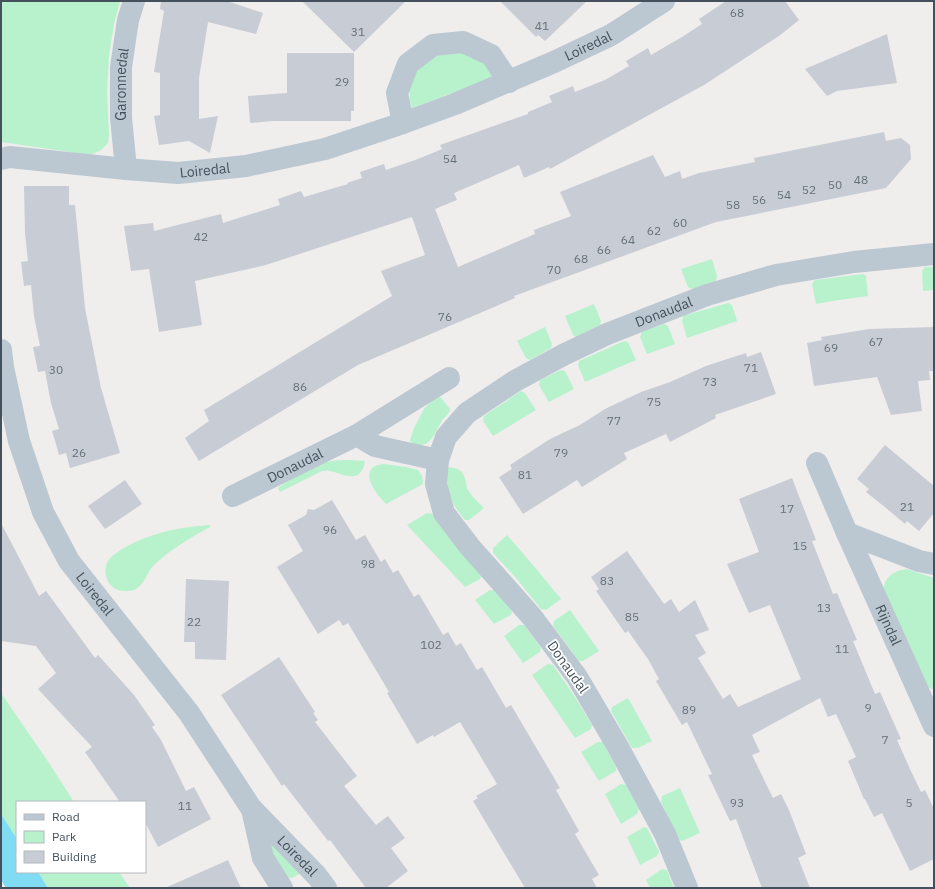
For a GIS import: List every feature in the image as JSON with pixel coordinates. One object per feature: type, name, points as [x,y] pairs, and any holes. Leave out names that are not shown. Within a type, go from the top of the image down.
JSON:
[{"type":"street","name":"Garonnedal","points":[[126,169],[121,118],[121,67],[128,20],[134,1]]},
{"type":"street","name":"Loiredal","points":[[1,159],[10,157],[178,173],[246,166],[325,149],[403,123],[509,82],[611,35],[664,1]]},
{"type":"street","points":[[403,123],[397,93],[408,64],[432,46],[463,42],[491,55],[509,82]]},
{"type":"street","name":"Donaudal","points":[[687,888],[665,834],[618,747],[577,677],[532,617],[470,547],[444,513],[436,484],[438,460],[446,437],[467,413],[515,381],[563,355],[607,334],[707,295],[776,275],[854,262],[934,254]]},
{"type":"street","name":"Loiredal","points":[[1,350],[3,367],[19,441],[43,512],[68,562],[189,713],[251,808],[317,876],[326,888]]},
{"type":"street","name":"Donaudal","points":[[233,496],[357,435],[449,378]]},
{"type":"street","points":[[357,435],[375,446],[438,460]]},
{"type":"street","name":"Rijndal","points":[[818,463],[847,533],[933,719]]},
{"type":"street","points":[[847,533],[919,561],[934,564]]},
{"type":"street","name":"Loiredal","points":[[251,808],[263,858],[282,888]]},
{"type":"green space","points":[[1,1],[120,1],[114,24],[109,56],[107,92],[108,143],[101,150],[91,155],[1,142]]},
{"type":"green space","points":[[465,52],[485,62],[495,77],[412,108],[409,89],[417,69],[425,61],[443,53]]},
{"type":"green space","points":[[712,259],[717,276],[716,281],[692,289],[688,287],[681,269]]},
{"type":"green space","points":[[925,267],[934,267],[934,290],[923,291],[922,271]]},
{"type":"green space","points":[[863,274],[866,276],[868,296],[816,304],[812,284],[815,280]]},
{"type":"green space","points":[[728,303],[732,305],[737,321],[687,338],[682,321],[683,316]]},
{"type":"green space","points":[[594,304],[601,321],[600,325],[576,337],[573,335],[565,316]]},
{"type":"green space","points":[[664,324],[668,326],[675,344],[647,354],[640,337],[642,332]]},
{"type":"green space","points":[[545,327],[552,344],[551,348],[530,360],[526,358],[517,341]]},
{"type":"green space","points":[[624,341],[628,342],[636,360],[585,382],[578,365],[579,361]]},
{"type":"green space","points":[[561,370],[565,371],[574,389],[549,402],[539,385],[540,380]]},
{"type":"green space","points":[[521,391],[525,393],[536,410],[493,436],[483,421],[484,416]]},
{"type":"green space","points":[[438,394],[450,409],[449,412],[429,441],[422,445],[412,444],[410,440],[414,428],[424,409]]},
{"type":"green space","points":[[331,461],[365,461],[363,469],[355,476],[322,471],[280,492],[278,488],[317,465]]},
{"type":"green space","points":[[384,464],[418,470],[422,476],[423,484],[386,504],[375,491],[369,475],[375,466]]},
{"type":"green space","points":[[448,467],[463,473],[467,488],[484,508],[469,520],[465,520],[460,514],[450,496],[447,482]]},
{"type":"green space","points":[[427,513],[433,514],[444,531],[482,574],[480,579],[465,587],[407,525]]},
{"type":"green space","points":[[210,525],[210,527],[195,535],[160,559],[154,565],[142,584],[136,589],[129,591],[119,590],[111,586],[108,582],[106,578],[106,568],[108,561],[132,543],[176,529]]},
{"type":"green space","points":[[507,535],[561,599],[546,610],[541,609],[493,553],[493,548]]},
{"type":"green space","points":[[907,569],[934,578],[934,690],[926,686],[883,591],[890,575]]},
{"type":"green space","points":[[490,590],[495,590],[512,611],[511,615],[494,624],[475,600]]},
{"type":"green space","points":[[570,610],[599,651],[583,661],[579,661],[553,626],[554,621]]},
{"type":"green space","points":[[519,625],[524,625],[541,648],[540,652],[523,663],[504,636]]},
{"type":"green space","points":[[548,664],[553,665],[592,725],[591,729],[575,738],[532,675]]},
{"type":"green space","points":[[1,693],[73,801],[16,801],[16,837],[1,814]]},
{"type":"green space","points":[[628,698],[652,741],[638,748],[632,748],[611,711],[612,707]]},
{"type":"green space","points":[[598,742],[603,742],[616,767],[616,771],[599,781],[581,752]]},
{"type":"green space","points":[[621,784],[626,785],[639,809],[637,814],[621,824],[605,794]]},
{"type":"green space","points":[[680,788],[700,833],[682,841],[678,839],[661,802],[662,796]]},
{"type":"green space","points":[[644,827],[647,828],[659,852],[657,856],[640,865],[627,837]]},
{"type":"green space","points":[[267,837],[301,873],[292,878],[285,877]]},
{"type":"green space","points":[[662,869],[667,870],[674,888],[650,888],[646,880]]},
{"type":"green space","points":[[39,873],[120,873],[130,888],[48,888]]},
{"type":"water","points":[[1,814],[16,837],[16,873],[39,873],[48,888],[6,888],[1,880]]},
{"type":"building","points":[[161,1],[227,1],[263,13],[256,34],[208,22],[199,78],[199,119],[218,116],[210,153],[189,141],[159,145],[154,116],[160,115],[160,73],[154,72],[164,11],[160,9]]},
{"type":"building","points":[[302,1],[406,1],[354,52]]},
{"type":"building","points":[[500,1],[587,1],[545,41],[538,35],[536,37]]},
{"type":"building","points":[[726,1],[785,1],[799,20],[779,36],[704,85],[550,169],[549,167],[524,178],[519,165],[454,193],[457,200],[435,209],[458,267],[535,234],[534,230],[571,216],[560,192],[653,155],[665,177],[680,171],[682,179],[699,173],[755,162],[754,158],[884,132],[886,141],[901,138],[910,145],[911,159],[886,188],[716,222],[514,296],[515,298],[358,365],[199,461],[185,438],[209,421],[204,410],[392,296],[381,271],[425,255],[412,217],[266,265],[195,281],[202,325],[159,332],[149,269],[131,271],[124,226],[153,223],[154,231],[221,214],[223,223],[280,205],[278,199],[301,191],[304,197],[348,184],[347,183],[362,178],[360,172],[384,164],[386,170],[418,159],[442,149],[440,145],[528,114],[528,112],[552,102],[549,96],[573,86],[575,92],[605,80],[629,66],[626,61],[648,48],[651,55],[702,24],[699,19]]},
{"type":"building","points":[[887,34],[897,83],[837,91],[827,96],[805,69]]},
{"type":"building","points":[[287,53],[354,53],[354,111],[351,111],[351,121],[272,121],[250,123],[248,96],[287,93]]},
{"type":"building","points":[[24,186],[69,186],[69,205],[75,205],[85,308],[101,388],[120,453],[70,468],[66,453],[59,455],[52,431],[59,429],[51,403],[45,371],[38,372],[33,347],[40,346],[34,316],[31,285],[24,286],[21,262],[28,261],[25,233]]},
{"type":"building","points":[[934,327],[934,371],[929,371],[930,380],[918,381],[922,411],[891,415],[877,377],[814,386],[807,343],[822,340],[821,337],[869,329]]},
{"type":"building","points":[[761,352],[776,394],[715,415],[716,418],[670,442],[666,434],[624,453],[627,459],[582,487],[577,480],[523,514],[499,477],[512,469],[510,465],[550,439],[580,425],[605,409],[641,392],[670,382],[706,366],[746,353],[747,357]]},
{"type":"building","points":[[885,445],[934,486],[934,513],[919,531],[907,521],[905,524],[866,492],[869,489],[857,479]]},
{"type":"building","points":[[792,478],[816,540],[812,541],[833,594],[837,593],[857,640],[853,641],[875,694],[880,692],[901,739],[897,740],[910,769],[921,792],[925,790],[934,809],[934,859],[910,871],[882,813],[874,817],[864,799],[848,761],[856,757],[836,714],[828,717],[820,698],[752,735],[760,752],[752,755],[773,798],[781,794],[789,810],[806,854],[798,858],[810,888],[762,888],[736,819],[730,821],[708,775],[712,774],[687,722],[682,725],[656,681],[659,679],[648,659],[628,631],[625,633],[596,591],[599,589],[591,577],[627,551],[664,604],[671,599],[679,612],[695,600],[709,630],[695,635],[706,653],[698,658],[723,699],[730,694],[738,707],[801,679],[770,605],[749,613],[727,564],[759,552],[739,499]]},
{"type":"building","points":[[125,480],[142,504],[105,529],[88,506]]},
{"type":"building","points":[[332,500],[356,540],[365,535],[381,562],[385,559],[393,573],[398,570],[414,597],[419,594],[443,635],[448,632],[456,646],[461,643],[477,670],[482,667],[506,708],[511,705],[560,788],[556,790],[579,831],[575,834],[599,875],[592,879],[597,888],[525,888],[473,801],[478,798],[476,796],[497,784],[460,722],[434,737],[433,735],[417,744],[387,693],[389,692],[348,623],[343,626],[339,620],[318,634],[277,567],[303,551],[288,525],[306,515],[308,509],[314,510]]},
{"type":"building","points":[[1,523],[39,596],[46,591],[95,658],[98,655],[134,695],[155,725],[152,727],[161,740],[186,791],[194,787],[211,819],[158,847],[146,824],[146,801],[119,801],[85,752],[92,747],[38,689],[56,673],[36,646],[1,641]]},
{"type":"building","points":[[186,579],[229,581],[226,660],[195,659],[195,642],[184,642]]},
{"type":"building","points":[[279,657],[315,712],[313,713],[318,720],[315,722],[357,776],[344,786],[376,825],[388,816],[405,838],[391,848],[408,871],[386,888],[366,888],[330,840],[328,841],[284,784],[282,786],[221,695]]},
{"type":"building","points":[[228,860],[241,888],[165,888]]}]
